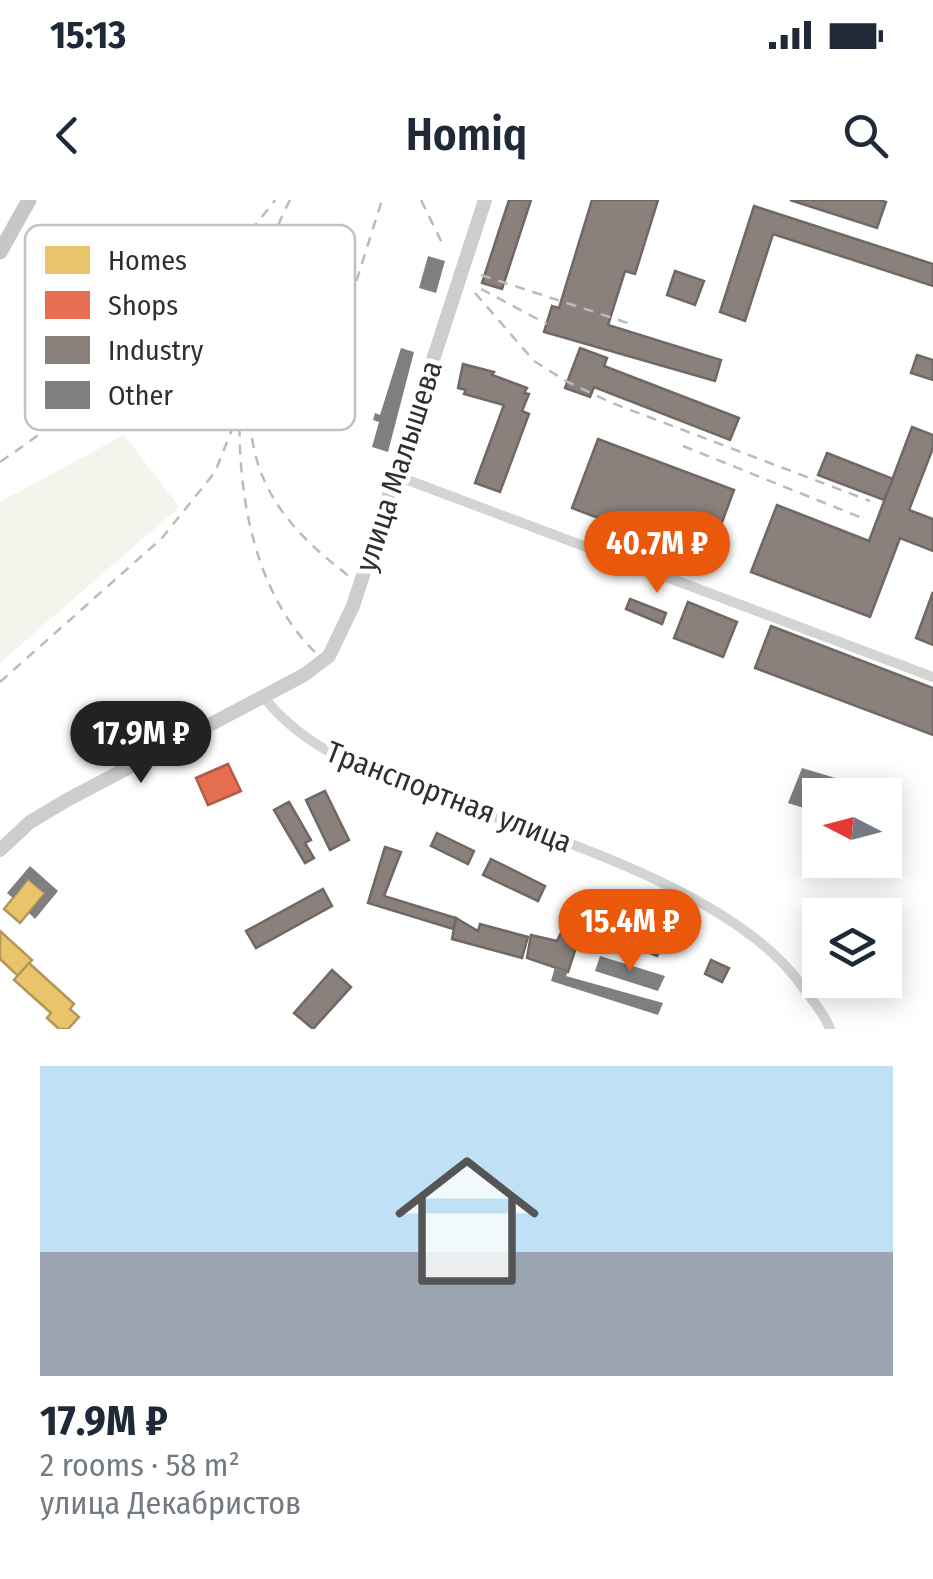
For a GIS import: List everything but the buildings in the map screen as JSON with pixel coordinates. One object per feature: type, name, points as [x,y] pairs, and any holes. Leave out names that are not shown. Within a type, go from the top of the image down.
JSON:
[{"type":"main road","points":[[0,252],[29,200]]},
{"type":"main road","name":"улица Малышева","points":[[0,850],[30,822],[56,806],[318,666],[338,640],[397,476],[485,200]]},
{"type":"street","points":[[397,476],[933,677]]},
{"type":"street","name":"Транспортная улица","points":[[263,696],[281,720],[305,739],[365,770],[602,857],[716,912],[793,973],[831,1028]]},
{"type":"shaded area","points":[[124,435],[179,507],[0,663],[0,502]]},
{"type":"railway","points":[[255,225],[275,200]]},
{"type":"railway","points":[[279,225],[290,200]]},
{"type":"railway","points":[[355,286],[382,200]]},
{"type":"railway","points":[[421,200],[444,247]]},
{"type":"railway","points":[[481,275],[634,325]]},
{"type":"railway","points":[[481,289],[547,324]]},
{"type":"railway","points":[[475,293],[534,361],[566,381],[612,403],[870,501]]},
{"type":"railway","points":[[0,462],[45,430]]},
{"type":"railway","points":[[0,682],[162,538],[215,472],[232,430]]},
{"type":"railway","points":[[240,430],[245,500],[259,559],[284,612],[319,656]]},
{"type":"railway","points":[[252,438],[257,461],[275,501],[302,536],[354,580]]},
{"type":"railway","points":[[683,446],[862,518]]}]
